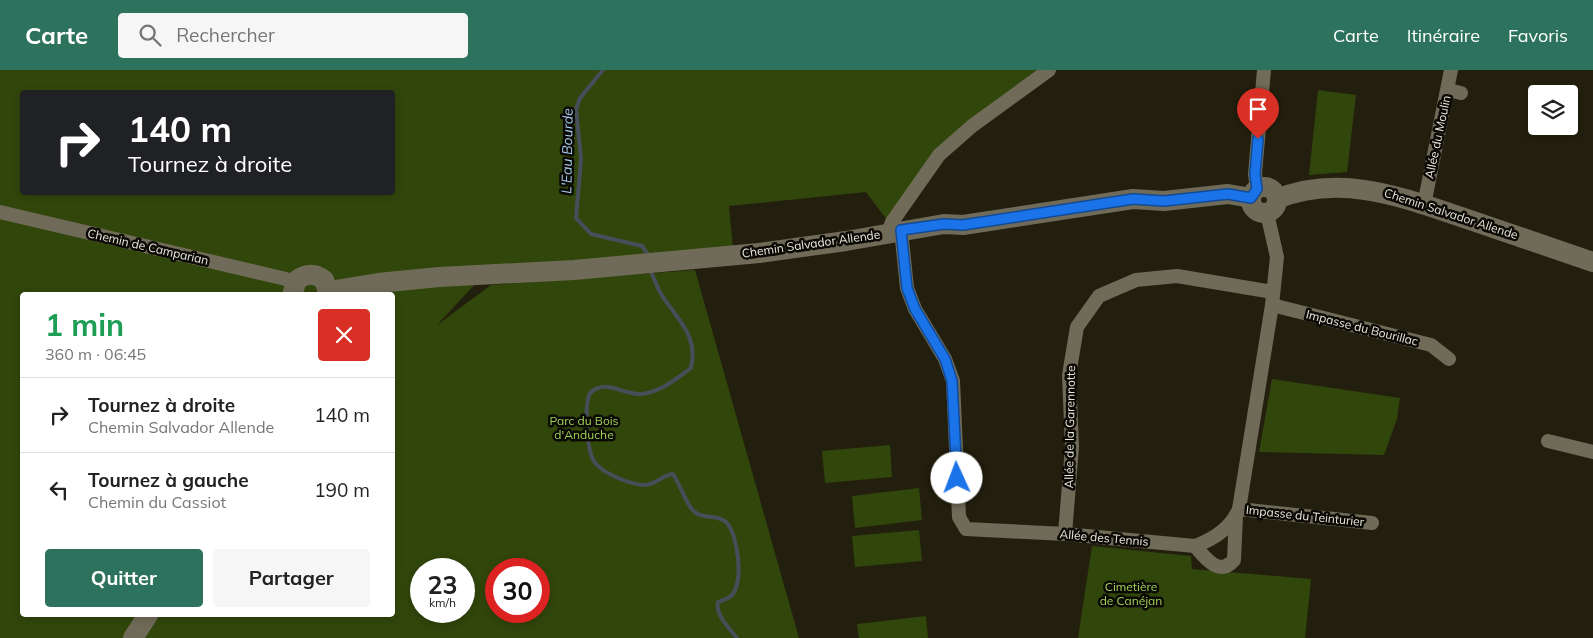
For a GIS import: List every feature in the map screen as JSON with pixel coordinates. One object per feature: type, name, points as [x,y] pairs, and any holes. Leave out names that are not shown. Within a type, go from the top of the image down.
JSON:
[{"type":"street","points":[[894,232],[892,222],[939,154],[972,126],[1049,70]]},
{"type":"street","points":[[1254,193],[1264,70]]},
{"type":"street","name":"Allée du Moulin","points":[[1424,204],[1454,92],[1451,70]]},
{"type":"street","name":"Chemin Salvador Allende","points":[[334,292],[378,283],[439,277],[565,270],[780,250],[944,224],[963,225],[1133,199],[1164,201],[1254,193],[1270,188],[1272,206],[1293,192],[1342,187],[1379,190],[1593,262]]},
{"type":"street","points":[[1237,512],[1225,529],[1212,540],[1195,546],[1214,566],[1221,568],[1230,565],[1234,560],[1237,512],[1272,299],[1277,257],[1272,206]]},
{"type":"street","name":"Chemin de Camparian","points":[[0,212],[286,279],[293,290]]},
{"type":"street","name":"Allée des Tennis","points":[[894,232],[907,288],[915,309],[945,359],[952,381],[958,517],[966,529],[1066,534],[1195,546]]},
{"type":"street","points":[[293,290],[302,277],[314,275],[324,280],[329,292]]},
{"type":"street","name":"Allée de la Garennotte","points":[[1066,534],[1072,447],[1069,375],[1077,327],[1099,296],[1136,280],[1177,276],[1272,299]]},
{"type":"street","name":"Impasse du Bourillac","points":[[1272,299],[1431,345],[1449,359]]},
{"type":"street","points":[[1548,441],[1593,452]]},
{"type":"street","name":"Impasse du Teinturier","points":[[1237,512],[1372,523]]},
{"type":"street","points":[[133,638],[147,617]]},
{"type":"green space","name":"Parc du Bois d'Anduche","points":[[0,70],[1049,70],[972,126],[887,220],[866,192],[729,206],[733,249],[491,267],[437,325],[491,285],[695,270],[799,638],[0,638]]},
{"type":"green space","points":[[1318,90],[1356,95],[1347,172],[1309,175]]},
{"type":"green space","points":[[1272,379],[1400,398],[1397,419],[1384,455],[1259,452]]},
{"type":"green space","points":[[890,445],[892,477],[825,483],[822,451]]},
{"type":"green space","points":[[919,488],[922,520],[855,528],[852,496]]},
{"type":"green space","points":[[919,530],[922,561],[855,567],[852,536]]},
{"type":"green space","name":"Cimetière de Canéjan","points":[[1092,546],[1191,556],[1192,569],[1311,579],[1305,638],[1078,638]]},
{"type":"green space","points":[[926,616],[928,638],[859,638],[857,624]]},
{"type":"waterway","name":"L'Eau Bourde","points":[[603,70],[580,98],[576,109],[581,159],[576,218],[591,234],[642,246],[647,253]]},
{"type":"waterway","name":"L'Eau Bourde","points":[[651,272],[661,294],[690,338],[693,357],[691,368],[666,386],[645,394],[607,387],[601,387],[590,393],[587,408],[590,450],[596,464],[600,468],[612,475],[639,485],[648,485],[673,474],[695,512],[703,516],[722,519],[726,522],[734,536],[739,570],[736,589],[732,595],[718,602],[718,607],[724,622],[737,638]]},
{"type":"route","points":[[957,478],[952,381],[945,359],[915,309],[907,288],[901,230],[944,224],[963,225],[1048,214],[1068,208],[1133,199],[1164,201],[1213,198],[1228,194],[1251,198],[1253,192],[1257,189],[1255,174],[1258,139]]}]
